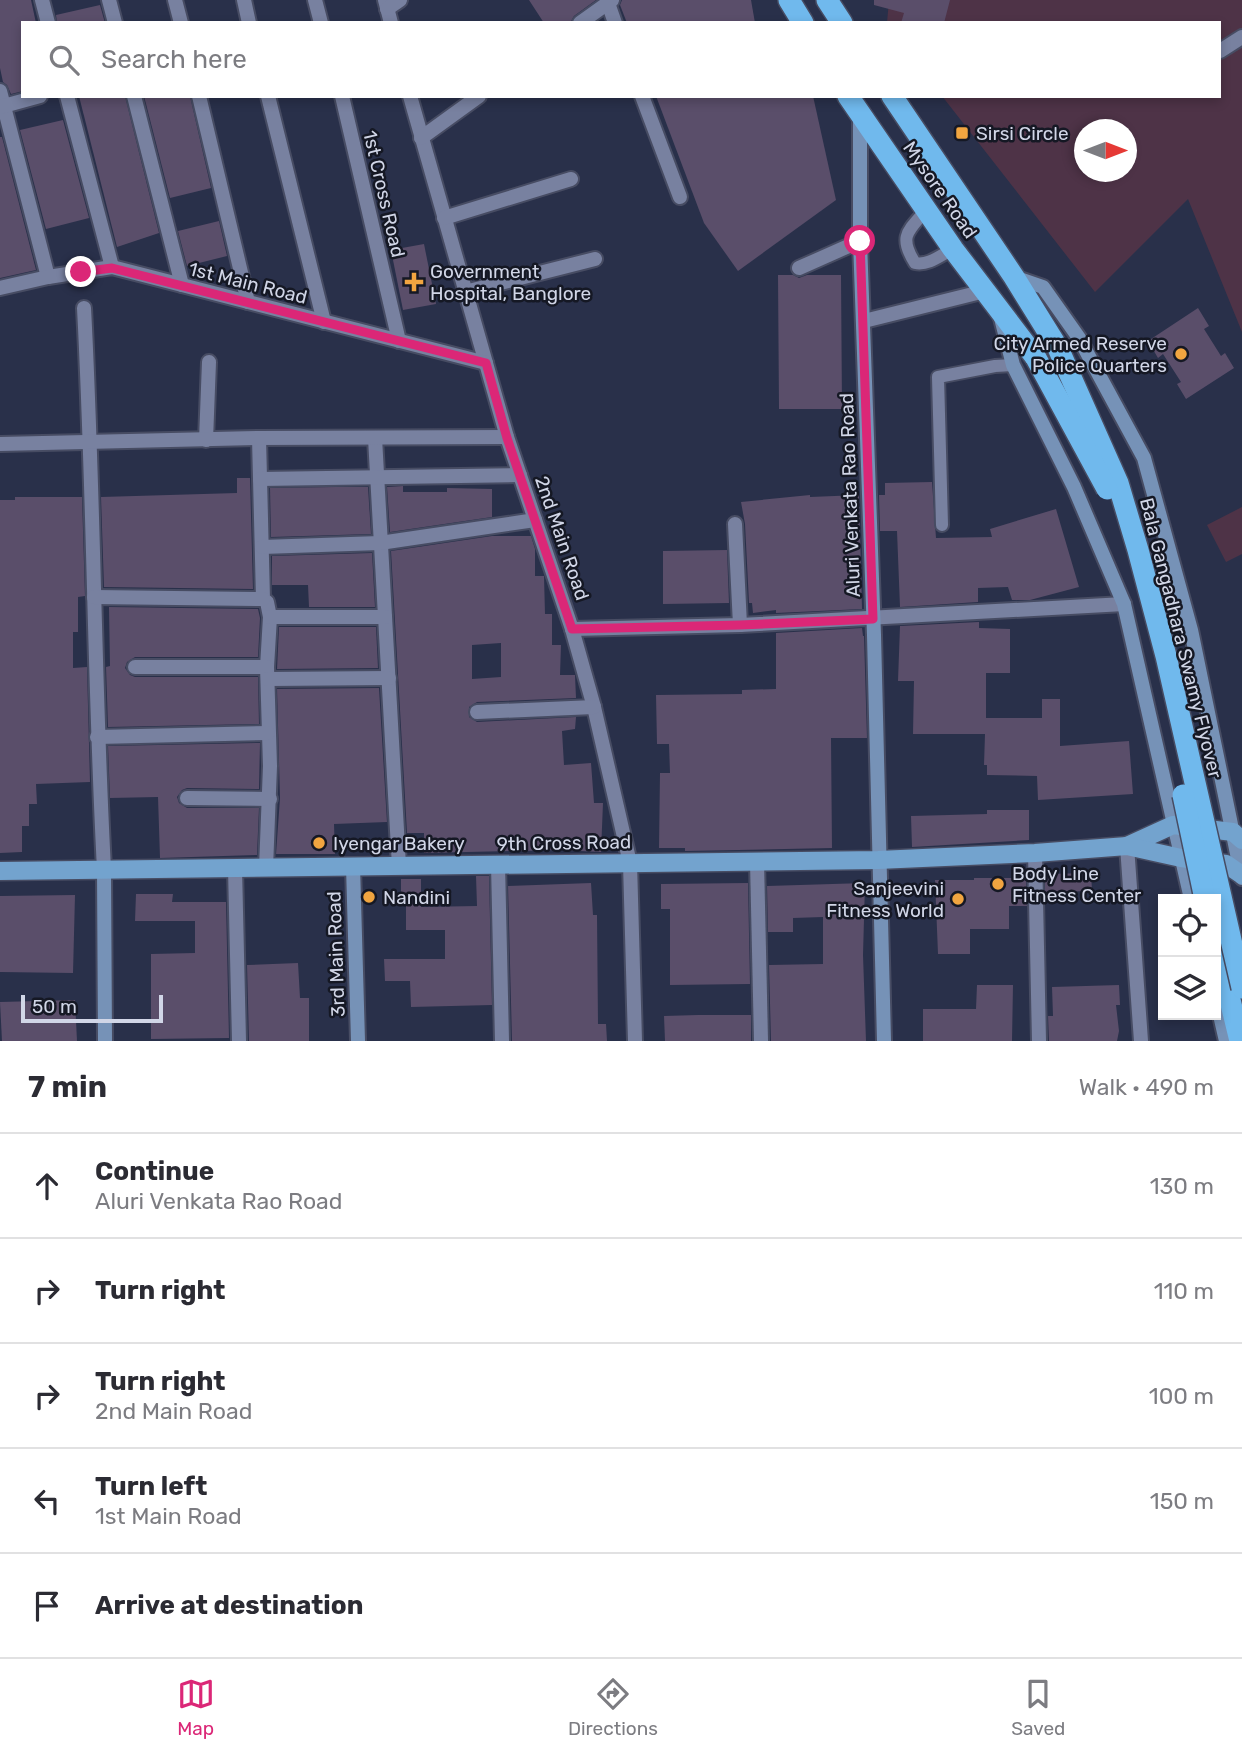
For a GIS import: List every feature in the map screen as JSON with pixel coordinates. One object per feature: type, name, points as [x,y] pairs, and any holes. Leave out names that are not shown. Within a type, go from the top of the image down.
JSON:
[{"type":"highway","points":[[789,0],[802,21]]},
{"type":"highway","points":[[827,0],[841,21]]},
{"type":"highway","name":"Mysore Road","points":[[849,98],[953,249],[991,299]]},
{"type":"highway","name":"Mysore Road","points":[[893,98],[1014,277]]},
{"type":"highway","name":"Bala Gangadhara Swamy Flyover","points":[[1014,277],[1058,348],[1118,483],[1166,656],[1242,988]]},
{"type":"highway","points":[[991,299],[1036,358],[1107,489],[1157,672],[1204,894]]},
{"type":"highway","points":[[1220,957],[1240,1041]]},
{"type":"main road","name":"Aluri Venkata Rao Road","points":[[860,117],[860,241],[884,1041]]},
{"type":"main road","points":[[1014,277],[1043,287],[1079,338],[1144,458],[1191,630],[1238,836],[1242,876]]},
{"type":"main road","points":[[991,299],[1013,365],[1074,487],[1124,604],[1190,894]]},
{"type":"main road","points":[[1127,846],[1173,825],[1238,836]]},
{"type":"main road","points":[[1127,846],[1181,858],[1226,864],[1242,876]]},
{"type":"main road","name":"9th Cross Road","points":[[0,871],[878,860],[1127,846]]},
{"type":"main road","name":"3rd Main Road","points":[[353,866],[358,1041]]},
{"type":"main road","points":[[104,869],[105,1041]]},
{"type":"main road","points":[[1221,1020],[1226,1041]]},
{"type":"street","points":[[43,0],[48,21]]},
{"type":"street","points":[[109,0],[114,21]]},
{"type":"street","points":[[175,0],[180,21]]},
{"type":"street","points":[[244,0],[249,21]]},
{"type":"street","points":[[315,0],[320,21]]},
{"type":"street","points":[[388,10],[400,0]]},
{"type":"street","points":[[583,21],[610,1],[615,21]]},
{"type":"street","points":[[1221,50],[1242,37]]},
{"type":"street","points":[[0,91],[48,277]]},
{"type":"street","points":[[2,107],[33,98]]},
{"type":"street","points":[[68,98],[112,268]]},
{"type":"street","points":[[135,98],[182,285]]},
{"type":"street","points":[[198,98],[248,302]]},
{"type":"street","points":[[268,98],[324,322]]},
{"type":"street","name":"1st Cross Road","points":[[342,98],[399,341]]},
{"type":"street","name":"2nd Main Road","points":[[411,98],[507,438],[572,629],[594,707],[630,863],[635,1041]]},
{"type":"street","points":[[421,138],[476,98]]},
{"type":"street","points":[[643,98],[680,197]]},
{"type":"street","points":[[444,218],[571,179]]},
{"type":"street","points":[[799,268],[860,241]]},
{"type":"street","points":[[466,292],[595,260]]},
{"type":"street","name":"1st Main Road","points":[[0,288],[48,277],[112,268],[486,363]]},
{"type":"street","points":[[864,321],[991,299]]},
{"type":"street","points":[[83,308],[91,442],[97,737],[104,869]]},
{"type":"street","points":[[206,440],[209,362]]},
{"type":"street","points":[[0,444],[259,438],[507,438]]},
{"type":"street","points":[[259,438],[262,599]]},
{"type":"street","points":[[375,438],[399,866]]},
{"type":"street","points":[[260,478],[520,475]]},
{"type":"street","points":[[262,547],[380,543],[535,520]]},
{"type":"street","points":[[735,524],[740,625]]},
{"type":"street","points":[[94,597],[262,599],[267,602],[270,617],[267,673],[270,799],[266,868]]},
{"type":"street","points":[[572,629],[873,619],[1124,604]]},
{"type":"street","points":[[270,617],[385,617]]},
{"type":"street","points":[[135,667],[389,678]]},
{"type":"street","points":[[477,712],[594,707]]},
{"type":"street","points":[[97,737],[268,733]]},
{"type":"street","points":[[187,799],[270,799]]},
{"type":"street","points":[[1127,846],[1141,1041]]},
{"type":"street","points":[[1035,853],[1039,1041]]},
{"type":"street","points":[[757,861],[761,1041]]},
{"type":"street","points":[[498,864],[502,1041]]},
{"type":"street","points":[[235,868],[239,1041]]},
{"type":"lane","points":[[927,209],[906,233],[905,242],[915,264],[930,261],[953,249]]},
{"type":"lane","points":[[942,525],[938,377],[1013,365]]},
{"type":"shaded area","points":[[889,0],[1242,0],[1242,332],[1188,199],[1095,292],[944,98],[1221,98],[1221,21],[887,21]]},
{"type":"shaded area","points":[[1242,507],[1242,554],[1226,562],[1207,525]]},
{"type":"building","points":[[0,0],[31,0],[36,21],[21,21],[21,92],[11,94],[3,82],[0,68]]},
{"type":"building","points":[[529,0],[596,0],[571,21],[543,21]]},
{"type":"building","points":[[622,0],[751,0],[755,21],[626,21],[620,5]]},
{"type":"building","points":[[874,0],[950,0],[945,21],[902,21],[904,13],[874,5]]},
{"type":"building","points":[[100,5],[104,21],[57,21],[56,15]]},
{"type":"building","points":[[80,98],[125,98],[159,233],[117,247]]},
{"type":"building","points":[[145,98],[190,98],[211,188],[170,198]]},
{"type":"building","points":[[657,98],[813,98],[836,200],[738,271],[704,223]]},
{"type":"building","points":[[63,120],[89,218],[46,229],[20,130]]},
{"type":"building","points":[[0,137],[36,270],[0,278]]},
{"type":"building","points":[[219,221],[227,256],[187,266],[178,231]]},
{"type":"building","points":[[424,244],[436,304],[403,310],[391,250]]},
{"type":"building","points":[[778,275],[793,275],[799,278],[807,275],[841,275],[842,409],[779,409]]},
{"type":"building","name":"City Armed Reserve Police Quarters","points":[[1198,308],[1209,326],[1204,329],[1221,356],[1225,353],[1234,368],[1186,399],[1177,384],[1181,382],[1163,354],[1158,358],[1148,341]]},
{"type":"building","points":[[237,478],[250,478],[253,589],[104,587],[101,497],[237,493]]},
{"type":"building","points":[[932,482],[936,538],[992,537],[990,529],[1056,509],[1079,587],[1030,600],[1012,600],[1008,587],[978,588],[978,602],[900,607],[897,531],[880,531],[879,495],[885,495],[885,483]]},
{"type":"building","points":[[403,486],[403,492],[447,492],[447,488],[492,489],[492,517],[390,532],[387,487]]},
{"type":"building","points":[[368,487],[371,534],[271,537],[270,488]]},
{"type":"building","points":[[810,495],[859,495],[862,609],[776,613],[776,610],[753,613],[752,603],[749,603],[745,524],[741,502]]},
{"type":"building","points":[[15,497],[82,497],[85,596],[78,597],[78,632],[73,632],[73,668],[87,667],[90,782],[36,784],[37,804],[29,804],[29,826],[22,826],[22,852],[0,853],[0,500],[15,500]]},
{"type":"building","points":[[492,536],[531,536],[535,549],[535,576],[544,576],[545,614],[552,614],[552,645],[561,645],[560,675],[575,675],[576,698],[477,702],[469,707],[469,717],[477,722],[576,717],[575,729],[562,731],[564,765],[591,763],[594,803],[603,803],[601,852],[560,850],[424,853],[424,833],[407,833],[391,551]],"holes":[[[501,643],[501,677],[472,679],[472,645]]]},
{"type":"building","points":[[727,550],[729,603],[663,604],[663,551]]},
{"type":"building","points":[[372,553],[375,607],[309,607],[308,585],[272,585],[272,556]]},
{"type":"building","points":[[109,607],[258,609],[258,657],[135,657],[127,662],[125,668],[135,677],[258,677],[259,724],[108,727],[106,667],[110,666]]},
{"type":"building","points":[[979,622],[979,628],[1010,629],[1010,673],[986,673],[986,718],[1042,718],[1042,699],[1060,699],[1060,746],[1129,741],[1133,794],[1038,800],[1037,776],[987,775],[987,765],[984,765],[985,734],[913,734],[914,681],[898,681],[900,626]]},
{"type":"building","points":[[279,627],[376,627],[378,668],[277,669]]},
{"type":"building","points":[[862,628],[867,738],[831,738],[832,848],[685,851],[685,848],[659,848],[660,773],[670,773],[669,744],[657,744],[656,695],[742,694],[742,690],[776,689],[776,633]]},
{"type":"building","points":[[379,688],[387,822],[334,824],[335,854],[276,854],[280,798],[277,689]]},
{"type":"building","points":[[260,743],[259,789],[187,788],[177,797],[179,803],[187,808],[259,808],[257,855],[160,858],[158,797],[110,798],[108,746]]},
{"type":"building","points":[[987,810],[1029,810],[1029,840],[912,847],[911,816],[987,814]]},
{"type":"building","points":[[1091,873],[1092,891],[1045,892],[1045,874]]},
{"type":"building","points":[[476,876],[489,876],[492,1005],[411,1007],[410,981],[385,981],[384,959],[445,959],[445,930],[406,930],[406,906],[401,906],[401,879],[421,879],[421,907],[477,906]]},
{"type":"building","points":[[1026,878],[1027,906],[1009,906],[1009,929],[970,929],[970,954],[938,954],[935,880]]},
{"type":"building","points":[[591,883],[593,915],[597,915],[598,1024],[606,1024],[607,1041],[512,1041],[508,886]]},
{"type":"building","points":[[748,883],[750,984],[670,985],[670,909],[661,909],[661,884]]},
{"type":"building","points":[[865,883],[863,955],[866,1041],[771,1041],[769,965],[823,964],[823,917],[793,918],[793,932],[768,932],[767,886]]},
{"type":"building","points":[[136,894],[173,894],[172,902],[226,902],[229,1038],[151,1039],[151,954],[195,953],[195,921],[135,921]]},
{"type":"building","points":[[75,895],[73,973],[0,972],[0,896]]},
{"type":"building","points":[[298,963],[300,998],[309,998],[309,1041],[249,1041],[247,965]]},
{"type":"building","points":[[977,985],[1013,985],[1012,1041],[923,1041],[923,1009],[976,1009]]},
{"type":"building","points":[[1119,985],[1120,1005],[1116,1005],[1119,1031],[1117,1041],[1049,1041],[1048,1016],[1053,1016],[1052,987]]},
{"type":"building","points":[[75,1000],[77,1041],[2,1041],[0,1002]]},
{"type":"building","points":[[751,1015],[751,1041],[665,1041],[664,1016]]},
{"type":"place","name":"Sirsi Circle","points":[[962,133]]},
{"type":"place","name":"Government Hospital, Banglore","points":[[414,282]]},
{"type":"place","name":"City Armed Reserve Police Quarters","points":[[1181,354]]},
{"type":"place","name":"Iyengar Bakery","points":[[319,843]]},
{"type":"place","name":"Body Line Fitness Center","points":[[998,884]]},
{"type":"place","name":"Nandini","points":[[369,897]]},
{"type":"place","name":"Sanjeevini Fitness World","points":[[958,899]]},
{"type":"route","points":[[81,272],[112,268],[486,363],[507,438],[572,629],[740,625],[873,619],[860,241]]}]
